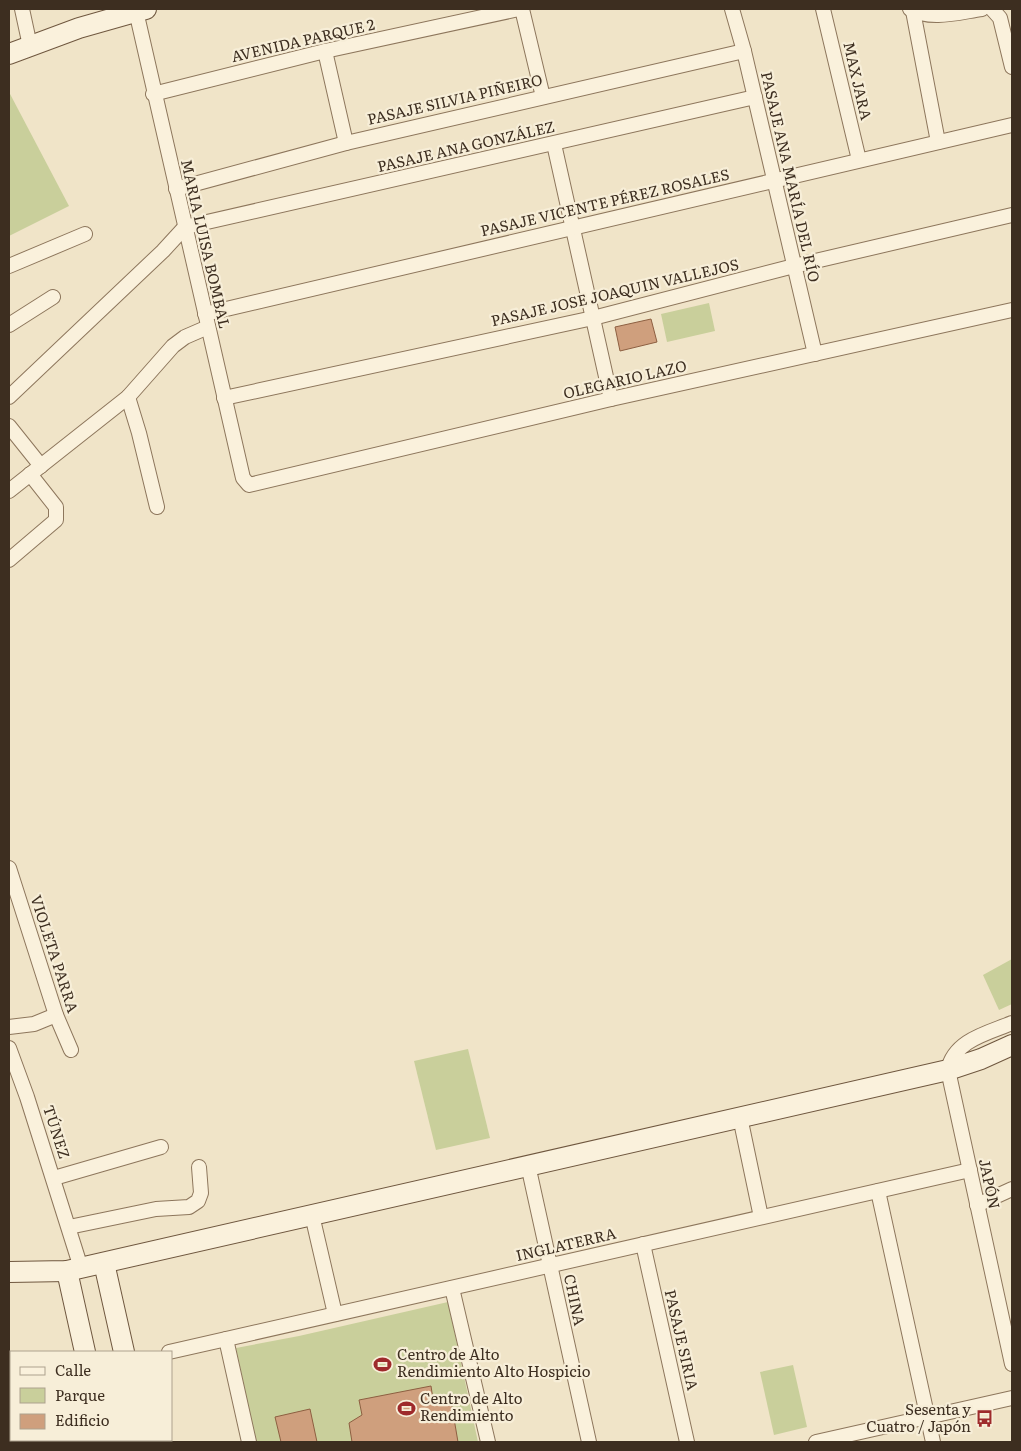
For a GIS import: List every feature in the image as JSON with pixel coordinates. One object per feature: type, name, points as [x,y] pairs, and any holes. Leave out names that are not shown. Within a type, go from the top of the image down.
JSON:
[{"type":"street","points":[[22,9],[30,46]]},
{"type":"street","points":[[9,54],[78,28],[139,9]]},
{"type":"street","name":"MARIA LUISA BOMBAL","points":[[139,9],[153,94],[243,478],[246,484]]},
{"type":"street","points":[[520,9],[543,97]]},
{"type":"street","name":"AVENIDA PARQUE 2","points":[[153,94],[325,51],[520,9]]},
{"type":"street","name":"PASAJE ANA MARÍA DEL RÍO","points":[[732,9],[755,97],[814,354]]},
{"type":"street","name":"MAX JARA","points":[[824,9],[859,160]]},
{"type":"street","points":[[938,142],[911,10],[941,15],[990,10],[1012,67]]},
{"type":"street","points":[[325,51],[346,143]]},
{"type":"street","name":"PASAJE SILVIA PIÑEIRO","points":[[176,189],[346,143],[744,52]]},
{"type":"street","name":"PASAJE ANA GONZÁLEZ","points":[[185,227],[755,97]]},
{"type":"street","name":"PASAJE VICENTE PÉREZ ROSALES","points":[[9,491],[128,397],[173,346],[206,320],[573,227],[1012,124]]},
{"type":"street","points":[[554,144],[611,399]]},
{"type":"street","name":"PASAJE JOSE JOAQUIN VALLEJOS","points":[[224,398],[593,318],[794,266],[1012,215]]},
{"type":"street","points":[[9,397],[163,251],[185,227]]},
{"type":"street","points":[[9,266],[85,234]]},
{"type":"street","points":[[9,326],[53,297]]},
{"type":"street","name":"OLEGARIO LAZO","points":[[246,484],[251,485],[611,399],[1012,310]]},
{"type":"street","points":[[128,397],[139,433],[156,507]]},
{"type":"street","points":[[9,426],[58,514],[56,520],[9,560]]},
{"type":"street","name":"VIOLETA PARRA","points":[[9,868],[56,1015],[71,1050]]},
{"type":"street","points":[[9,1027],[34,1024],[56,1015]]},
{"type":"street","points":[[948,1070],[950,1060],[961,1046],[1012,1023]]},
{"type":"street","points":[[9,1272],[74,1270],[948,1070],[981,1059],[1012,1045]]},
{"type":"street","name":"TÚNEZ","points":[[9,1048],[19,1071],[69,1227],[74,1270]]},
{"type":"street","name":"JAPÓN","points":[[948,1070],[978,1206],[1009,1329],[1012,1364]]},
{"type":"street","points":[[740,1117],[761,1217]]},
{"type":"street","points":[[54,1178],[161,1147]]},
{"type":"street","name":"CHINA","points":[[528,1165],[589,1442]]},
{"type":"street","points":[[69,1227],[156,1210],[189,1207],[198,1201],[201,1193],[199,1167]]},
{"type":"street","name":"INGLATERRA","points":[[172,1351],[970,1170]]},
{"type":"street","points":[[978,1206],[1012,1189]]},
{"type":"street","points":[[878,1191],[933,1442]]},
{"type":"street","points":[[312,1215],[335,1314]]},
{"type":"street","name":"PASAJE SIRIA","points":[[643,1244],[687,1442]]},
{"type":"street","points":[[104,1263],[124,1351]]},
{"type":"street","points":[[74,1270],[85,1351]]},
{"type":"street","points":[[452,1288],[488,1442]]},
{"type":"street","points":[[226,1339],[249,1442]]},
{"type":"street","points":[[816,1442],[1012,1398]]},
{"type":"green space","points":[[9,92],[69,206],[9,236]]},
{"type":"green space","points":[[709,303],[715,331],[667,342],[661,314]]},
{"type":"green space","points":[[1012,959],[1012,1004],[999,1010],[983,975]]},
{"type":"green space","points":[[468,1049],[490,1138],[436,1150],[414,1061]]},
{"type":"green space","name":"Centro de Alto Rendimiento Alto Hospicio","points":[[448,1302],[478,1442],[256,1442],[236,1348],[299,1336]]},
{"type":"green space","points":[[793,1365],[807,1427],[774,1435],[760,1372]]},
{"type":"building","points":[[651,319],[657,342],[620,351],[615,327]]},
{"type":"building","name":"Centro de Alto Rendimiento","points":[[431,1386],[433,1399],[451,1401],[458,1442],[352,1442],[349,1423],[362,1415],[359,1400]]},
{"type":"building","points":[[310,1409],[317,1442],[281,1442],[275,1417]]},
{"type":"place","name":"Centro de Alto Rendimiento Alto Hospicio","points":[[383,1364]]},
{"type":"place","name":"Centro de Alto Rendimiento","points":[[406,1408]]},
{"type":"place","name":"Sesenta y Cuatro / Japón","points":[[985,1419]]}]
